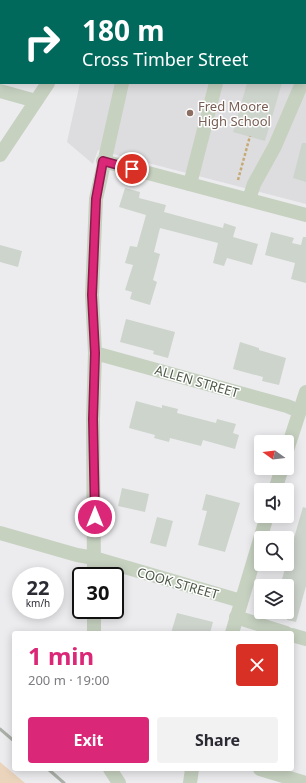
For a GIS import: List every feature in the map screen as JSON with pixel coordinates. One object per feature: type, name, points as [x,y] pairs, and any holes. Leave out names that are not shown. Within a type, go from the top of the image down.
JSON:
[{"type":"street","points":[[0,155],[47,84]]},
{"type":"street","points":[[94,567],[95,353],[92,295],[96,199],[103,161],[122,84]]},
{"type":"street","points":[[190,184],[216,84]]},
{"type":"street","points":[[249,199],[254,184],[275,146],[302,84]]},
{"type":"street","points":[[0,91],[36,101]]},
{"type":"street","points":[[103,161],[306,215]]},
{"type":"street","name":"ALLEN STREET","points":[[95,353],[279,404],[299,411]]},
{"type":"street","points":[[292,435],[306,392]]},
{"type":"street","points":[[232,631],[265,523]]},
{"type":"street","name":"COOK STREET","points":[[0,533],[77,555],[94,558],[241,601]]},
{"type":"street","points":[[236,617],[280,631]]},
{"type":"street","points":[[94,619],[94,631]]},
{"type":"street","points":[[294,636],[306,639]]},
{"type":"street","points":[[190,783],[192,771]]},
{"type":"street","points":[[267,771],[306,783]]},
{"type":"path","points":[[238,180],[250,136]]},
{"type":"shaded area","name":"Fred Moore High School","points":[[80,84],[306,84],[306,204],[98,150],[93,164],[67,142]]},
{"type":"shaded area","points":[[0,762],[25,783],[0,783]]},
{"type":"building","points":[[247,84],[282,84],[265,141],[233,132]]},
{"type":"building","points":[[302,143],[306,143],[306,182],[293,178]]},
{"type":"building","points":[[125,188],[140,192],[139,198],[166,205],[164,212],[223,228],[224,223],[236,227],[233,237],[258,244],[252,265],[227,258],[224,266],[213,263],[218,243],[160,228],[154,252],[160,254],[153,280],[157,282],[150,305],[130,299],[132,292],[125,290],[133,265],[125,263],[130,246],[137,247],[146,215],[119,207]]},
{"type":"building","points":[[271,232],[294,238],[292,243],[301,245],[303,237],[306,237],[306,283],[291,279],[295,263],[265,255]]},
{"type":"building","points":[[0,245],[22,251],[18,267],[0,262]]},
{"type":"building","points":[[126,319],[175,332],[168,358],[153,354],[154,351],[120,342]]},
{"type":"building","points":[[240,342],[259,348],[259,350],[286,358],[279,385],[262,381],[263,377],[233,369]]},
{"type":"building","points":[[136,401],[162,408],[162,405],[178,409],[177,413],[216,423],[217,419],[236,424],[233,433],[239,435],[235,449],[203,440],[201,446],[170,438],[169,442],[154,438],[155,435],[129,428]]},
{"type":"building","points":[[122,488],[149,494],[145,512],[118,506]]},
{"type":"building","points":[[206,494],[240,503],[225,552],[198,545],[207,511],[202,510]]},
{"type":"building","points":[[303,507],[306,508],[306,586],[296,622],[287,620],[294,619],[294,579],[282,579],[284,571],[294,571],[294,538]]},
{"type":"building","points":[[157,517],[173,521],[166,547],[150,543]]},
{"type":"building","points":[[177,613],[213,622],[211,631],[172,631]]},
{"type":"railway","points":[[0,729],[12,739]]},
{"type":"railway","points":[[50,771],[64,783]]},
{"type":"place","name":"Fred Moore High School","points":[[190,113]]},
{"type":"route","points":[[95,517],[93,419],[95,353],[92,295],[96,199],[103,161],[132,169]]}]
